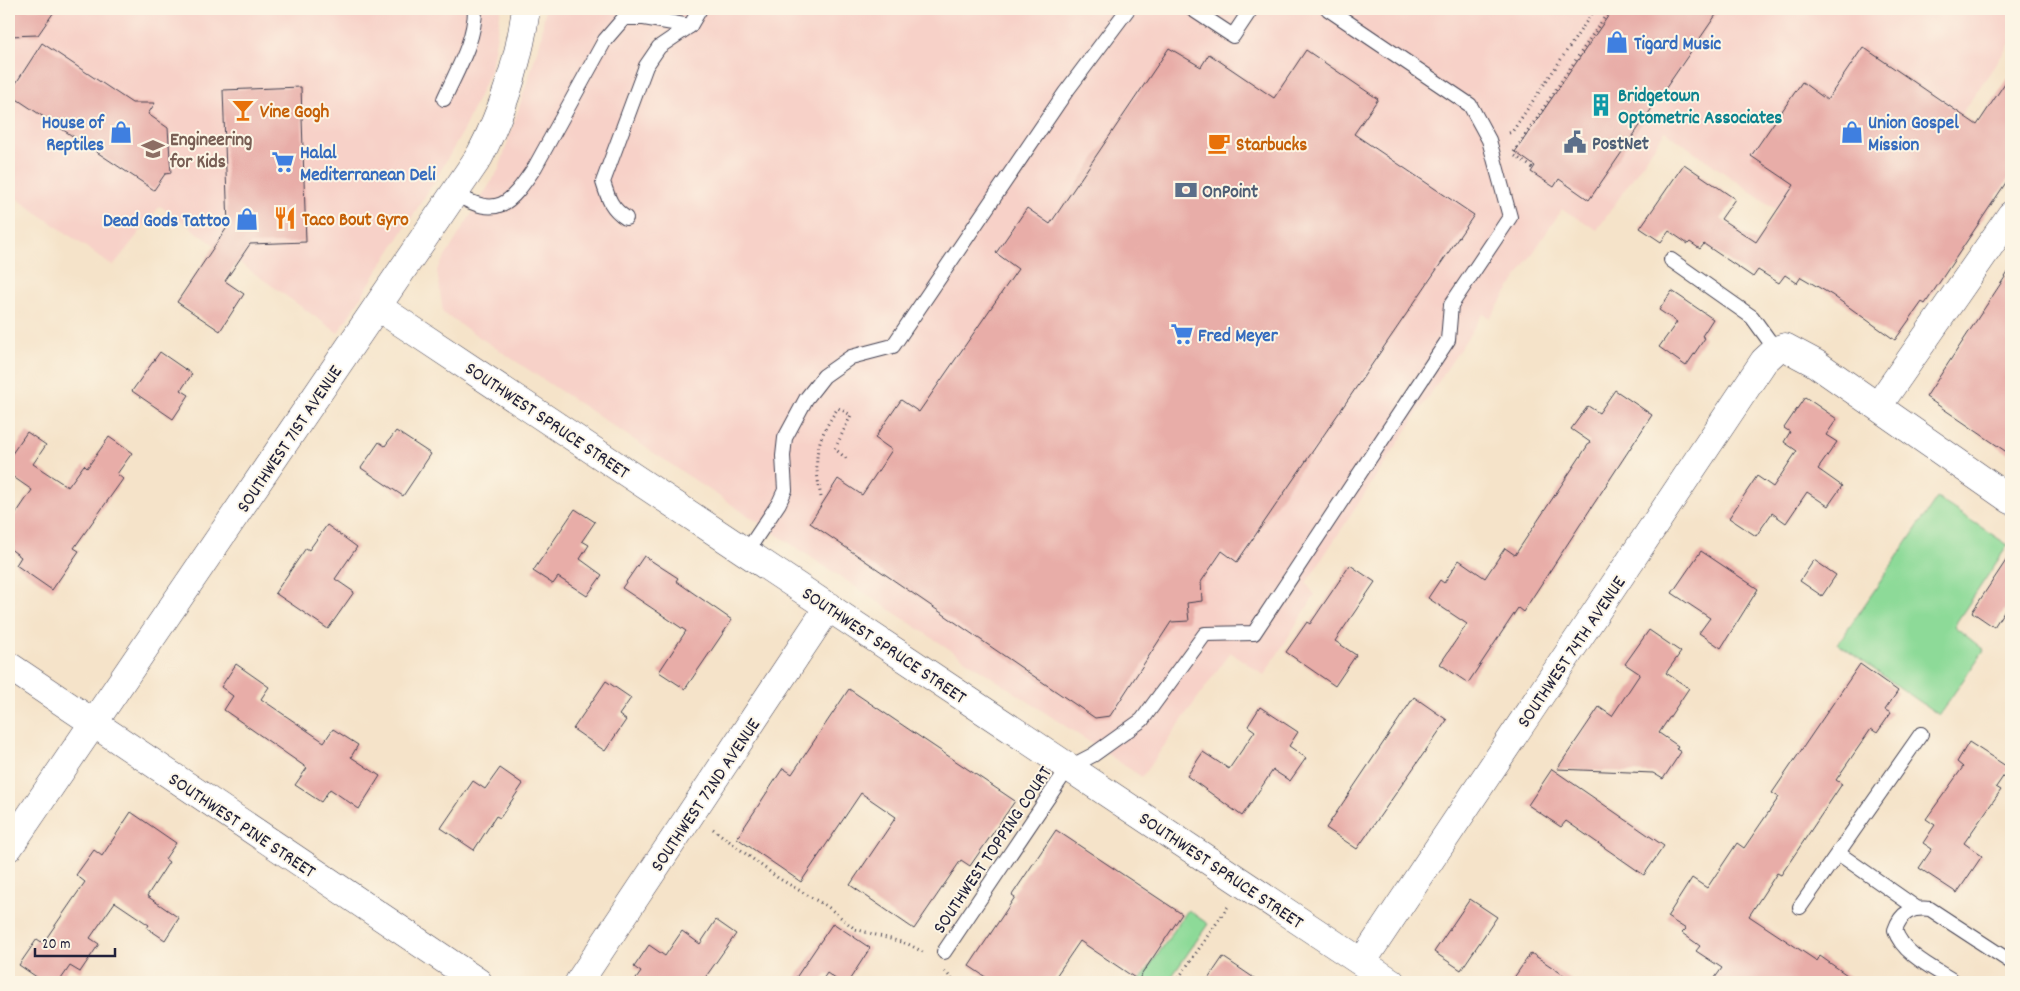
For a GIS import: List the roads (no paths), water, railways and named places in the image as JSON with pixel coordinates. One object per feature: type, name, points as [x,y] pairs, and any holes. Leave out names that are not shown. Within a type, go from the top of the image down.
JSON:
[{"type":"street","name":"SOUTHWEST 71ST AVENUE","points":[[9,847],[455,194],[492,133],[512,77],[526,9]]},
{"type":"street","points":[[1878,406],[2011,215]]},
{"type":"street","name":"SOUTHWEST SPRUCE STREET","points":[[378,307],[747,551],[1068,768],[1391,982]]},
{"type":"street","points":[[1780,349],[1815,363],[2011,500]]},
{"type":"street","name":"SOUTHWEST 74TH AVENUE","points":[[1362,962],[1764,361],[1780,349]]},
{"type":"street","name":"SOUTHWEST 72ND AVENUE","points":[[579,982],[829,606]]},
{"type":"street","name":"SOUTHWEST PINE STREET","points":[[9,666],[478,982]]},
{"type":"lane","points":[[444,99],[469,43],[475,19],[474,9]]},
{"type":"lane","points":[[626,218],[614,210],[608,199],[603,182],[646,66],[660,48],[690,26],[700,9]]},
{"type":"lane","points":[[747,551],[779,503],[785,490],[785,438],[806,399],[824,376],[851,357],[893,346],[1065,92],[1128,9]]},
{"type":"lane","points":[[1192,9],[1233,36],[1251,9]]},
{"type":"lane","points":[[1068,768],[1093,755],[1142,720],[1205,634],[1254,633],[1448,340],[1451,305],[1510,217],[1489,140],[1470,105],[1328,9]]},
{"type":"lane","points":[[455,194],[475,206],[484,208],[497,206],[509,200],[535,167],[605,40],[624,18],[644,18],[690,26]]},
{"type":"lane","points":[[1671,260],[1752,317],[1780,349]]},
{"type":"lane","points":[[1800,907],[1921,734]]},
{"type":"lane","name":"SOUTHWEST TOPPING COURT","points":[[944,952],[1068,768]]},
{"type":"lane","points":[[1838,853],[1915,907],[1930,909],[1940,914],[2011,962]]},
{"type":"lane","points":[[1915,907],[1903,915],[1898,922],[1895,930],[1898,939],[1910,951],[1955,982]]},
{"type":"place","name":"Tigard Music","points":[[1617,42]]},
{"type":"place","name":"Bridgetown Optometric Associates","points":[[1601,105]]},
{"type":"place","name":"Vine Gogh","points":[[243,110]]},
{"type":"place","name":"House of Reptiles","points":[[121,132]]},
{"type":"place","name":"Union Gospel Mission","points":[[1852,132]]},
{"type":"place","name":"PostNet","points":[[1575,142]]},
{"type":"place","name":"Starbucks","points":[[1219,143]]},
{"type":"place","name":"Engineering for Kids","points":[[153,149]]},
{"type":"place","name":"Halal Mediterranean Deli","points":[[283,162]]},
{"type":"place","name":"OnPoint","points":[[1186,190]]},
{"type":"place","name":"Taco Bout Gyro","points":[[285,218]]},
{"type":"place","name":"Dead Gods Tattoo","points":[[247,219]]},
{"type":"place","name":"Fred Meyer","points":[[1182,334]]}]
